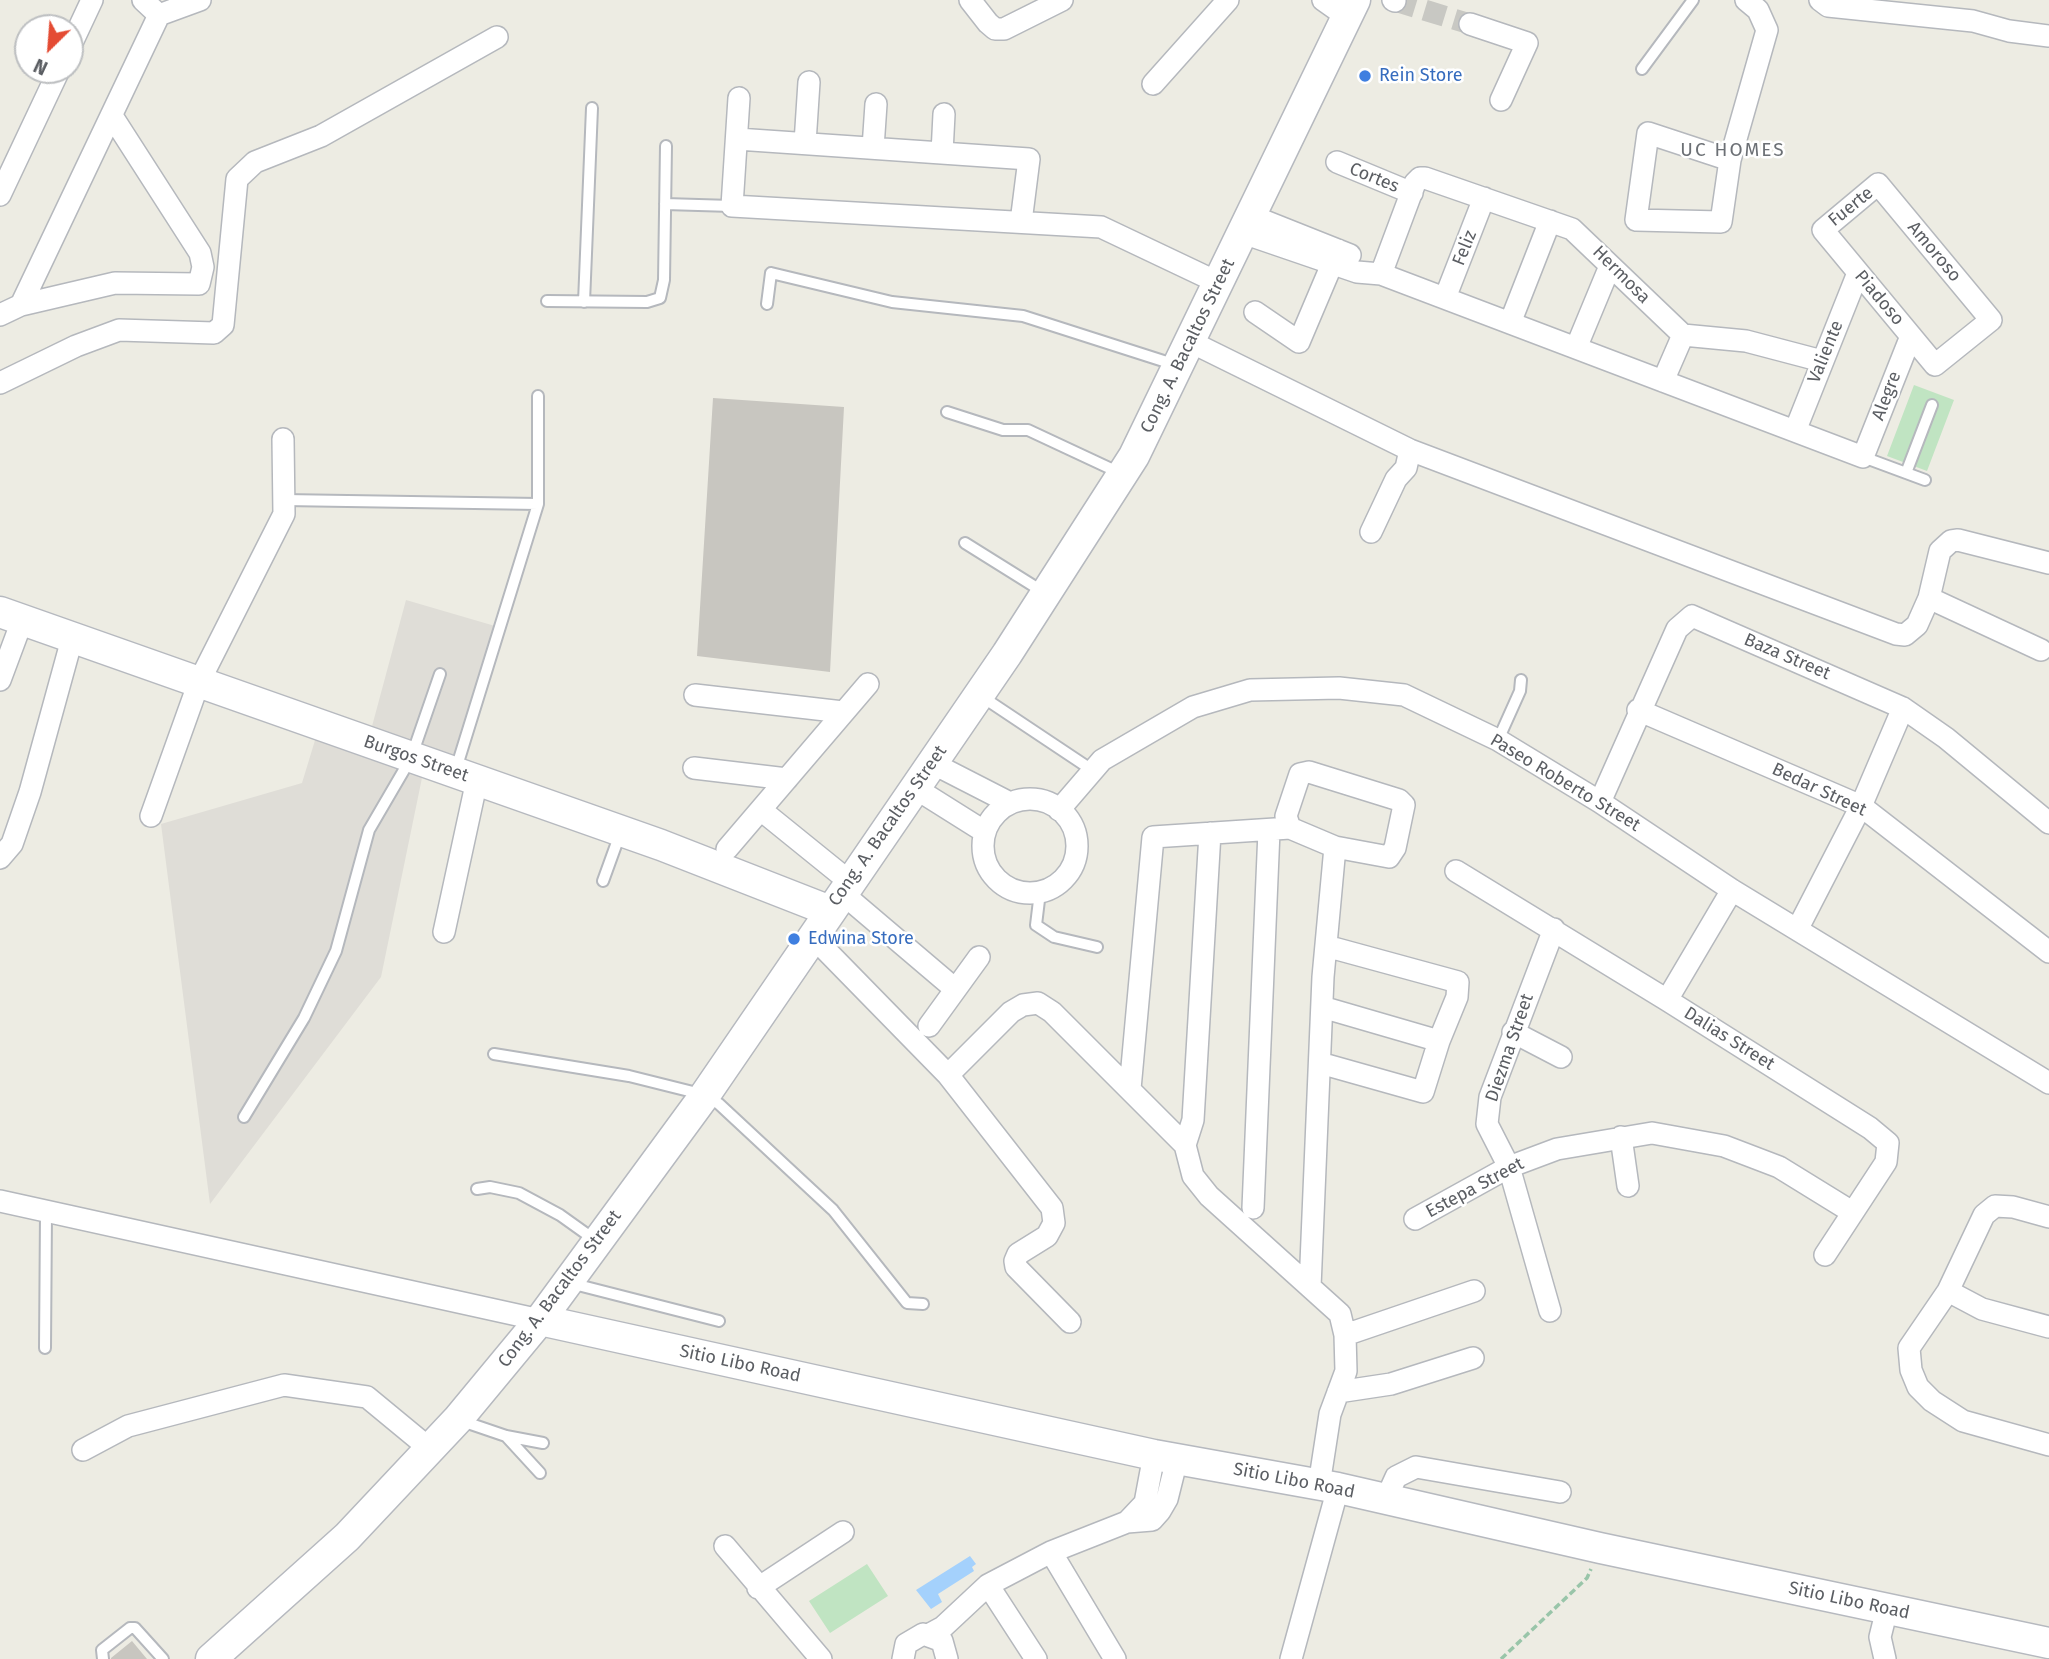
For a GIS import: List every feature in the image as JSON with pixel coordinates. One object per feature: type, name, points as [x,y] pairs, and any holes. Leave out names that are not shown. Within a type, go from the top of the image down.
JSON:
[{"type":"street","points":[[84,17],[92,0]]},
{"type":"street","points":[[142,0],[159,15]]},
{"type":"street","points":[[22,305],[159,15],[200,0]]},
{"type":"street","points":[[970,0],[995,29],[1004,29],[1062,0]]},
{"type":"street","points":[[1153,84],[1228,0]]},
{"type":"street","points":[[1323,0],[1351,9]]},
{"type":"street","points":[[1730,160],[1648,132],[1636,219],[1721,222],[1730,160],[1767,30],[1758,10],[1746,0]]},
{"type":"street","points":[[1820,0],[1828,6],[1973,21],[2009,32],[2049,36]]},
{"type":"street","name":"Cong. A. Bacaltos Street","points":[[211,1659],[347,1537],[458,1419],[540,1320],[705,1095],[1047,594],[1123,474],[1185,354],[1351,9]]},
{"type":"street","points":[[1470,24],[1527,43],[1501,100]]},
{"type":"street","points":[[0,383],[76,346],[119,330],[214,333],[223,325],[237,179],[255,162],[321,136],[497,37]]},
{"type":"street","points":[[805,144],[809,82]]},
{"type":"street","points":[[0,195],[52,84]]},
{"type":"street","points":[[739,98],[732,206],[1101,227],[1219,283]]},
{"type":"street","points":[[873,148],[876,104]]},
{"type":"street","points":[[942,153],[944,114]]},
{"type":"street","points":[[0,315],[22,305],[115,283],[199,284],[203,267],[200,253],[111,116]]},
{"type":"street","points":[[737,139],[1029,159],[1021,222]]},
{"type":"street","name":"Cortes","points":[[1337,162],[1416,185]]},
{"type":"street","name":"Fuerte","points":[[1823,230],[1878,184]]},
{"type":"street","name":"Amoroso","points":[[1878,184],[1991,320],[1935,365]]},
{"type":"street","points":[[1381,274],[1416,185]]},
{"type":"street","name":"Hermosa","points":[[1416,185],[1485,198],[1550,220],[1584,237],[1683,335]]},
{"type":"street","name":"Feliz","points":[[1445,299],[1485,198]]},
{"type":"street","points":[[1510,323],[1550,220]]},
{"type":"street","points":[[1247,225],[1335,257],[1357,272],[1381,274],[1863,457]]},
{"type":"street","name":"Piadoso","points":[[1823,230],[1935,365]]},
{"type":"street","points":[[1255,312],[1300,342],[1335,257]]},
{"type":"street","points":[[1576,348],[1610,265]]},
{"type":"street","name":"Valiente","points":[[1795,431],[1858,273]]},
{"type":"street","points":[[1663,381],[1683,335],[1746,341],[1822,361]]},
{"type":"street","name":"Alegre","points":[[1863,457],[1910,336]]},
{"type":"street","points":[[1185,354],[1410,450],[1896,634],[1912,632],[1929,598],[1940,551],[1951,541],[1958,540],[2049,563]]},
{"type":"street","points":[[151,816],[199,682],[284,514],[283,439]]},
{"type":"street","points":[[1370,533],[1396,479],[1406,468],[1410,450]]},
{"type":"street","points":[[1929,598],[2041,650]]},
{"type":"street","points":[[0,680],[11,616]]},
{"type":"street","name":"Burgos Street","points":[[11,616],[621,831],[841,895]]},
{"type":"street","name":"Baza Street","points":[[1600,802],[1638,710],[1678,629],[1692,616],[1903,708],[1946,738],[2049,823]]},
{"type":"street","points":[[0,858],[12,844],[30,792],[72,639]]},
{"type":"street","points":[[727,849],[868,684]]},
{"type":"street","name":"Paseo Roberto Street","points":[[1059,810],[1102,760],[1193,707],[1250,690],[1339,688],[1404,695],[1498,740],[1600,802],[1732,890],[2049,1083]]},
{"type":"street","points":[[695,695],[842,712]]},
{"type":"street","points":[[1798,928],[1861,806],[1903,708]]},
{"type":"street","name":"Bedar Street","points":[[1638,710],[1861,806],[2049,951]]},
{"type":"street","points":[[932,763],[1010,803]]},
{"type":"street","points":[[694,768],[787,779]]},
{"type":"street","points":[[1130,1089],[1153,836],[1280,830],[1335,847],[1389,857],[1395,848],[1404,805],[1399,800],[1309,772],[1300,774],[1280,830],[1253,1208]]},
{"type":"street","points":[[444,932],[466,776]]},
{"type":"street","points":[[915,788],[985,832]]},
{"type":"street","points":[[1027,799],[1044,802],[1059,810],[1070,823],[1076,839],[1076,857],[1069,873],[1056,885],[1040,892],[1012,890],[991,873],[985,860],[985,832],[994,815],[1010,803],[1027,799]]},
{"type":"street","points":[[761,810],[841,895],[956,989]]},
{"type":"street","points":[[1185,1145],[1193,1120],[1210,833]]},
{"type":"street","points":[[1310,1287],[1322,1007],[1335,847]]},
{"type":"street","name":"Dalias Street","points":[[1456,871],[1667,1000],[1870,1128],[1888,1143],[1886,1162],[1825,1255]]},
{"type":"street","points":[[1667,1000],[1732,890]]},
{"type":"street","name":"Diezma Street","points":[[1509,1167],[1488,1124],[1490,1097],[1554,929]]},
{"type":"street","points":[[812,936],[948,1075],[1052,1208],[1054,1223],[1047,1236],[1018,1254],[1015,1261],[1016,1267],[1070,1322]]},
{"type":"street","points":[[1320,1063],[1423,1092],[1439,1041],[1457,997],[1458,982],[1326,946]]},
{"type":"street","points":[[929,1026],[979,957]]},
{"type":"street","points":[[948,1075],[1011,1012],[1023,1005],[1038,1003],[1052,1012],[1185,1145],[1193,1176],[1209,1196],[1340,1314],[1345,1335],[1346,1371],[1330,1415],[1328,1487],[1291,1659]]},
{"type":"street","points":[[1322,1007],[1439,1041]]},
{"type":"street","points":[[1513,1032],[1561,1057]]},
{"type":"street","name":"Estepa Street","points":[[1415,1219],[1509,1167],[1557,1149],[1651,1133],[1724,1146],[1779,1167],[1852,1212]]},
{"type":"street","points":[[1621,1138],[1628,1186]]},
{"type":"street","points":[[1509,1167],[1550,1311]]},
{"type":"street","points":[[0,1201],[540,1320]]},
{"type":"street","points":[[2049,1217],[2013,1207],[1995,1206],[1984,1215],[1948,1291],[1909,1348],[1911,1370],[1918,1387],[1932,1401],[1963,1421],[2049,1445]]},
{"type":"street","points":[[1345,1335],[1474,1291]]},
{"type":"street","points":[[1948,1291],[1982,1309],[2049,1326]]},
{"type":"street","name":"Sitio Libo Road","points":[[540,1320],[1172,1458],[1386,1499],[1600,1548],[2049,1643]]},
{"type":"street","points":[[1338,1392],[1391,1384],[1473,1358]]},
{"type":"street","points":[[83,1450],[128,1426],[284,1385],[367,1396],[430,1449]]},
{"type":"street","points":[[903,1659],[903,1651],[910,1639],[930,1634],[943,1627],[988,1584],[1051,1552],[1127,1522],[1144,1503],[1172,1458]]},
{"type":"street","points":[[1386,1499],[1396,1478],[1416,1467],[1560,1492]]},
{"type":"street","points":[[758,1588],[843,1532]]},
{"type":"street","points":[[725,1546],[821,1659]]},
{"type":"street","points":[[1051,1552],[1115,1659]]},
{"type":"street","points":[[988,1584],[1036,1659]]},
{"type":"street","points":[[1885,1659],[1880,1637],[1887,1609]]},
{"type":"street","points":[[930,1634],[942,1642],[947,1659]]},
{"type":"lane","points":[[1642,69],[1693,0]]},
{"type":"lane","points":[[584,302],[592,108]]},
{"type":"lane","points":[[547,301],[647,302],[660,299],[664,280],[666,146]]},
{"type":"lane","points":[[665,204],[732,206]]},
{"type":"lane","points":[[767,304],[771,273],[892,302],[1023,316],[1185,354]]},
{"type":"lane","points":[[466,776],[538,504],[538,396]]},
{"type":"lane","points":[[1906,473],[1932,404]]},
{"type":"lane","points":[[947,412],[1003,430],[1028,430],[1123,474]]},
{"type":"lane","points":[[1863,457],[1925,480]]},
{"type":"lane","points":[[284,500],[538,504]]},
{"type":"lane","points":[[965,543],[1047,594]]},
{"type":"lane","points":[[244,1117],[304,1018],[336,951],[369,830],[411,758],[440,674]]},
{"type":"lane","points":[[1498,740],[1520,691],[1521,680]]},
{"type":"lane","points":[[979,695],[1092,770]]},
{"type":"lane","points":[[603,881],[621,831]]},
{"type":"lane","points":[[1040,892],[1036,925],[1054,937],[1097,947]]},
{"type":"lane","points":[[494,1054],[629,1076],[705,1095],[719,1104],[833,1210],[907,1303],[923,1304]]},
{"type":"lane","points":[[477,1189],[490,1187],[520,1194],[561,1214],[597,1242]]},
{"type":"lane","points":[[46,1213],[46,1348]]},
{"type":"lane","points":[[567,1283],[719,1321]]},
{"type":"lane","points":[[458,1419],[506,1436],[543,1443]]},
{"type":"lane","points":[[506,1436],[540,1473]]},
{"type":"lane","points":[[103,1659],[102,1650],[130,1628],[135,1628],[163,1659]]},
{"type":"path","points":[[1501,1659],[1587,1578],[1600,1548]]},
{"type":"shaded area","points":[[406,600],[495,626],[456,762],[371,730]]},
{"type":"shaded area","points":[[316,737],[423,773],[381,977],[210,1204],[161,824],[302,783]]},
{"type":"green space","points":[[1914,385],[1954,400],[1927,471],[1887,456]]},
{"type":"green space","points":[[867,1564],[888,1596],[830,1633],[809,1601]]},
{"type":"water","points":[[970,1556],[976,1564],[972,1567],[974,1571],[938,1594],[942,1602],[931,1609],[916,1590]]},
{"type":"building","points":[[713,398],[844,407],[830,672],[697,656]]},
{"type":"building","points":[[132,1641],[147,1659],[111,1659],[111,1658]]},
{"type":"tunnel","points":[[1395,1],[1470,24]]},
{"type":"place","name":"Rein Store","points":[[1365,76]]},
{"type":"place","name":"Edwina Store","points":[[794,939]]},
{"type":"district","name":"UC HOMES","points":[[1733,151]]}]
